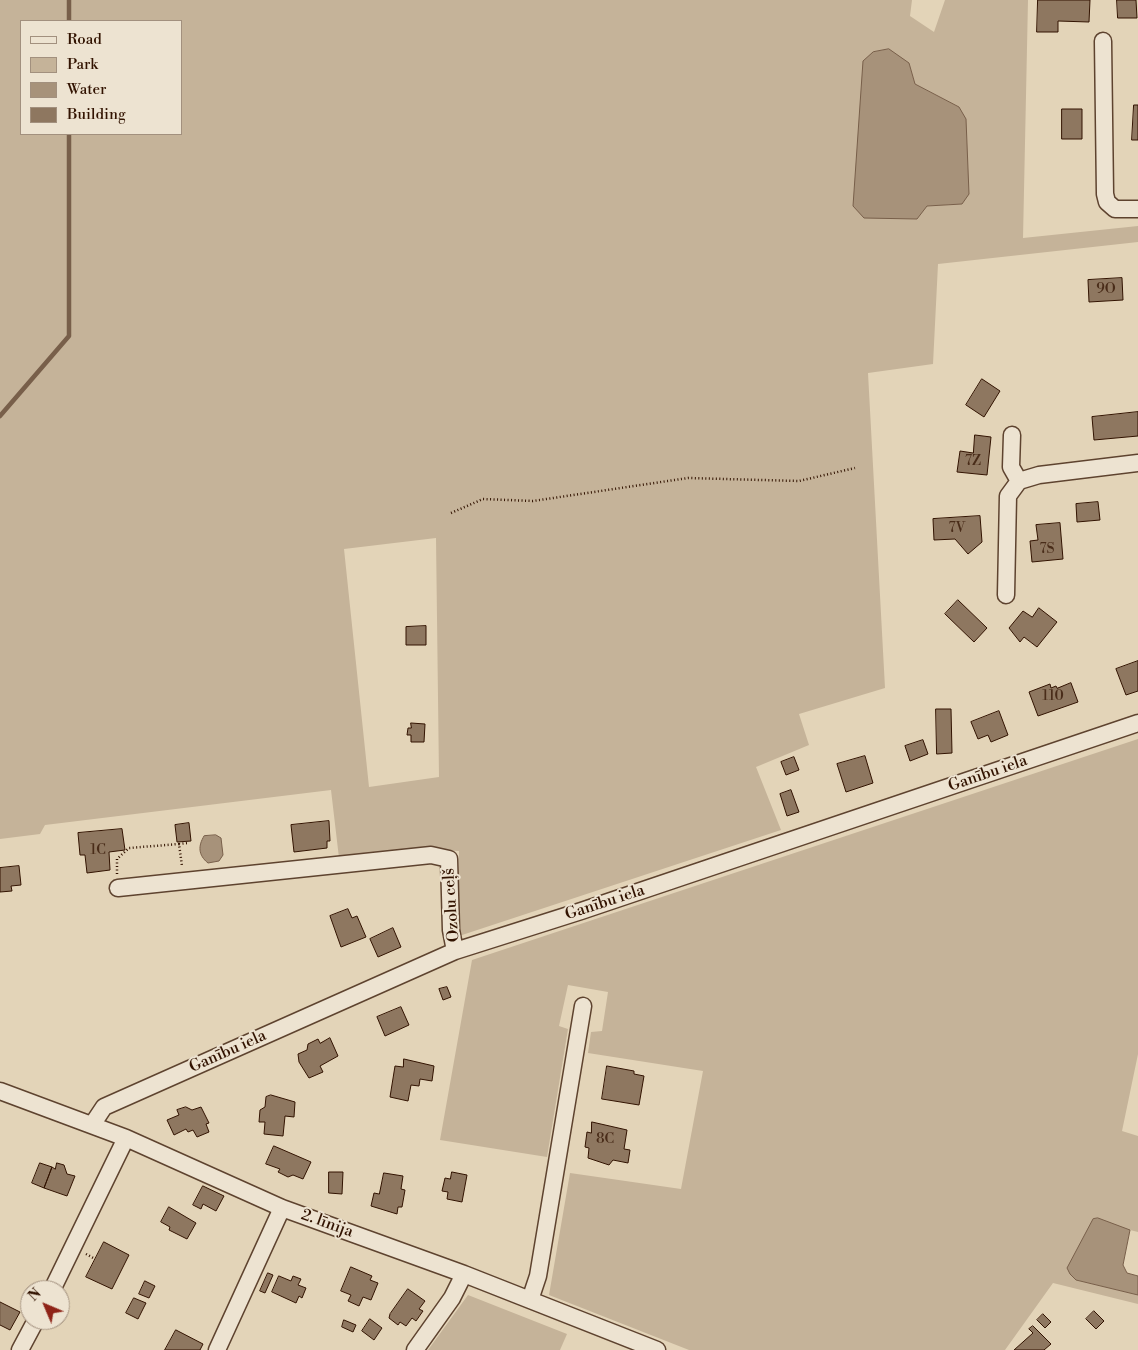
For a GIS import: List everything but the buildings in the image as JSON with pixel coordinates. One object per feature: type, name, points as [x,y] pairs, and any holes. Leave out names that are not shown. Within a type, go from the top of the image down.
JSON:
[{"type":"street","points":[[1103,41],[1105,194],[1107,202],[1115,209],[1138,209]]},
{"type":"street","points":[[1012,435],[1011,467],[1019,481]]},
{"type":"street","points":[[1006,596],[1008,496],[1019,481],[1039,475],[1138,463]]},
{"type":"street","name":"Ganību iela","points":[[92,1125],[104,1107],[454,951],[581,911],[1138,724]]},
{"type":"street","name":"Ozolu ceļš","points":[[183,882],[431,855],[449,859],[451,930],[454,951]]},
{"type":"street","points":[[118,888],[183,882]]},
{"type":"street","points":[[530,1300],[538,1276],[583,1006]]},
{"type":"street","name":"2. līnija","points":[[0,1091],[126,1138],[282,1208],[464,1274],[657,1350]]},
{"type":"street","points":[[57,1280],[126,1138]]},
{"type":"street","points":[[217,1350],[282,1208]]},
{"type":"street","points":[[415,1350],[452,1298],[464,1274]]},
{"type":"street","points":[[20,1350],[31,1330]]},
{"type":"path","points":[[451,513],[483,499],[533,501],[688,478],[800,481],[855,468]]},
{"type":"path","points":[[118,888],[117,859],[129,848],[188,843]]},
{"type":"path","points":[[179,844],[183,882]]},
{"type":"green space","points":[[0,0],[912,0],[910,16],[934,32],[945,0],[1028,0],[1023,238],[1138,226],[1138,242],[938,264],[933,364],[868,373],[885,688],[799,714],[809,745],[756,767],[781,830],[459,936],[459,851],[438,850],[339,858],[331,790],[45,825],[40,834],[0,839]],"holes":[[[909,63],[915,84],[959,107],[962,204],[927,206]],[[436,538],[439,777],[369,787],[344,549]]]},
{"type":"green space","points":[[1138,739],[1138,1054],[1122,1131],[1138,1136],[1138,1232],[1130,1230],[1076,1280],[1138,1295],[1138,1304],[1053,1283],[1005,1350],[689,1350],[549,1295],[570,1173],[681,1189],[703,1071],[588,1053],[591,1032],[602,1031],[608,992],[568,985],[559,1026],[568,1029],[547,1157],[440,1140],[472,960]]},
{"type":"green space","points":[[468,1295],[567,1334],[560,1350],[428,1350]]},
{"type":"water","points":[[889,49],[909,63],[915,84],[959,107],[966,119],[969,194],[962,204],[927,206],[917,219],[864,218],[853,206],[863,61],[873,52]]},
{"type":"water","points":[[216,835],[221,838],[223,855],[219,861],[208,863],[202,857],[201,843],[204,836]]},
{"type":"water","points":[[1098,1218],[1130,1230],[1123,1265],[1127,1273],[1138,1276],[1138,1295],[1076,1280],[1070,1274],[1067,1268],[1093,1219]]},
{"type":"waterway","points":[[69,0],[69,20]]},
{"type":"waterway","points":[[0,416],[69,336],[69,135]]}]
